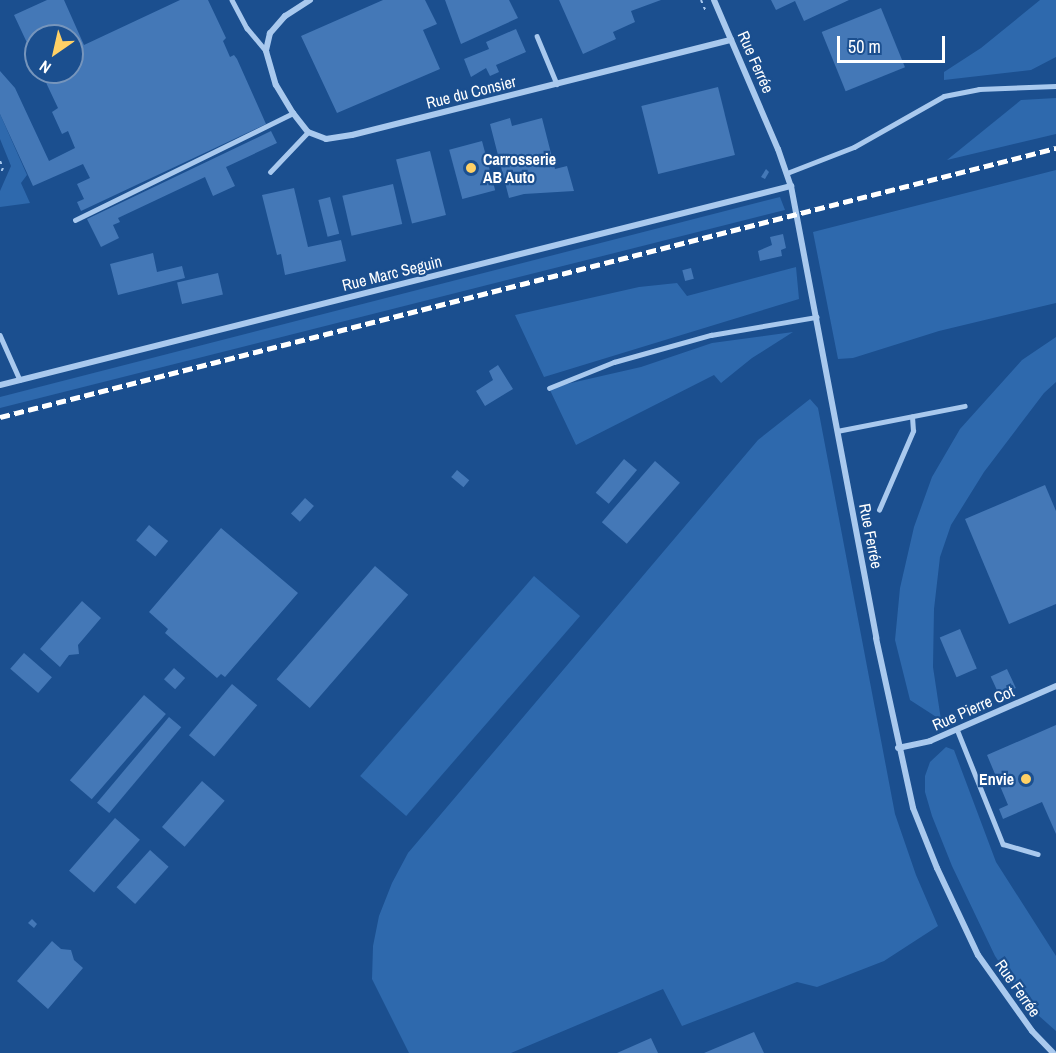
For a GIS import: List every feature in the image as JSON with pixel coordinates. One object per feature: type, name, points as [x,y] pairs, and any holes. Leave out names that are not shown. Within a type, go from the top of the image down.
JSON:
[{"type":"street","points":[[308,132],[276,85],[266,51],[270,33],[285,16],[310,0]]},
{"type":"street","name":"Rue Ferrée","points":[[714,0],[791,186],[898,748],[913,808],[978,955],[1032,1031],[1053,1053]]},
{"type":"street","name":"Rue du Consier","points":[[308,132],[326,139],[352,135],[731,40]]},
{"type":"street","name":"Rue Marc Seguin","points":[[0,385],[791,186]]},
{"type":"street","name":"Rue Pierre Cot","points":[[898,748],[930,741],[1056,686]]},
{"type":"lane","points":[[232,0],[247,28],[266,51]]},
{"type":"lane","points":[[537,36],[556,84]]},
{"type":"lane","points":[[787,173],[855,147],[944,96],[979,89],[1056,86]]},
{"type":"lane","points":[[75,220],[293,113]]},
{"type":"lane","points":[[270,172],[308,132]]},
{"type":"lane","points":[[549,388],[614,362],[711,334],[816,317]]},
{"type":"lane","points":[[0,335],[20,380]]},
{"type":"lane","points":[[837,430],[965,406]]},
{"type":"lane","points":[[879,510],[913,431],[912,417]]},
{"type":"lane","points":[[957,729],[1003,844],[1038,854]]},
{"type":"path","points":[[0,161],[3,168],[0,174]]},
{"type":"shaded area","points":[[1040,0],[1056,0],[1056,57],[1031,70],[944,80],[944,72],[981,48]]},
{"type":"shaded area","points":[[1056,98],[1056,134],[947,160],[1021,100]]},
{"type":"shaded area","points":[[0,114],[27,175],[21,183],[30,203],[0,207],[0,191],[11,166],[0,139]]},
{"type":"shaded area","points":[[1056,170],[1056,303],[939,331],[853,358],[838,359],[813,232]]},
{"type":"shaded area","points":[[780,197],[785,210],[0,408],[0,397]]},
{"type":"shaded area","points":[[796,267],[799,299],[544,377],[515,315],[639,287],[677,283],[687,296]]},
{"type":"shaded area","points":[[793,332],[752,358],[721,383],[714,375],[576,445],[549,388],[641,367],[712,343]]},
{"type":"shaded area","points":[[1056,337],[1056,382],[1044,393],[984,472],[951,525],[940,557],[934,609],[933,667],[941,720],[910,700],[895,640],[900,588],[914,527],[932,477],[960,429],[1022,360]]},
{"type":"shaded area","points":[[810,399],[818,408],[895,814],[916,875],[938,926],[884,961],[817,987],[797,982],[682,1026],[663,989],[511,1053],[409,1053],[372,979],[373,946],[379,916],[392,883],[408,853],[758,440]]},
{"type":"shaded area","points":[[534,576],[580,616],[406,816],[360,776]]},
{"type":"shaded area","points":[[946,747],[954,750],[996,862],[1056,956],[1056,1031],[1030,1008],[995,956],[952,866],[932,816],[925,792],[925,776],[930,762]]},
{"type":"building","points":[[47,0],[64,0],[75,24],[24,24],[24,36],[14,15]]},
{"type":"building","points":[[180,0],[208,0],[226,38],[223,41],[230,57],[234,55],[237,59],[266,124],[81,211],[77,202],[84,199],[77,184],[90,178],[83,164],[33,186],[0,114],[0,71],[15,88],[49,161],[75,148],[68,131],[62,134],[52,112],[58,108],[47,84],[84,84],[84,45]]},
{"type":"building","points":[[383,0],[425,0],[437,24],[423,30],[440,69],[337,113],[301,36]]},
{"type":"building","points":[[445,0],[509,0],[518,18],[461,44]]},
{"type":"building","points":[[559,0],[661,0],[631,11],[635,22],[613,32],[616,39],[583,54]]},
{"type":"building","points":[[771,0],[849,0],[804,21],[795,1],[776,10]]},
{"type":"building","points":[[881,8],[905,67],[846,91],[822,32]]},
{"type":"building","points":[[516,29],[526,52],[496,65],[499,72],[490,76],[486,68],[471,77],[464,59],[489,49],[486,42]]},
{"type":"building","points":[[718,87],[735,155],[658,174],[641,106]]},
{"type":"building","points":[[510,118],[512,126],[542,118],[555,169],[567,166],[574,191],[524,194],[509,198],[490,124]]},
{"type":"building","points":[[271,131],[277,143],[226,167],[235,186],[213,196],[205,177],[118,218],[120,222],[113,225],[119,238],[101,247],[87,219]]},
{"type":"building","points":[[482,141],[495,190],[462,199],[449,150]]},
{"type":"building","points":[[430,151],[446,215],[412,224],[396,159]]},
{"type":"building","points":[[766,169],[769,172],[765,179],[761,177]]},
{"type":"building","points":[[393,184],[402,224],[352,236],[342,196]]},
{"type":"building","points":[[294,188],[308,247],[341,240],[346,261],[285,275],[281,254],[277,255],[262,195]]},
{"type":"building","points":[[330,197],[339,234],[328,237],[318,200]]},
{"type":"building","points":[[783,234],[786,248],[781,250],[782,256],[760,261],[758,251],[772,245],[770,237]]},
{"type":"building","points":[[153,253],[157,272],[182,266],[185,278],[118,295],[110,264]]},
{"type":"building","points":[[691,268],[694,279],[685,281],[682,270]]},
{"type":"building","points":[[218,273],[223,294],[182,304],[177,282]]},
{"type":"building","points":[[498,365],[513,389],[485,406],[476,391],[493,380],[489,371]]},
{"type":"building","points":[[624,459],[637,470],[609,504],[596,493]]},
{"type":"building","points":[[655,461],[680,483],[627,544],[602,522]]},
{"type":"building","points":[[457,470],[469,480],[463,487],[451,477]]},
{"type":"building","points":[[1045,485],[1056,511],[1056,604],[1009,624],[965,519]]},
{"type":"building","points":[[305,498],[314,506],[300,522],[291,514]]},
{"type":"building","points":[[149,525],[168,541],[155,556],[136,540]]},
{"type":"building","points":[[221,528],[298,593],[225,677],[221,674],[217,678],[165,633],[168,629],[149,612]]},
{"type":"building","points":[[375,566],[408,595],[310,708],[277,679]]},
{"type":"building","points":[[82,601],[101,618],[78,645],[79,654],[69,655],[60,667],[40,649]]},
{"type":"building","points":[[960,629],[977,669],[957,677],[940,638]]},
{"type":"building","points":[[24,653],[52,677],[38,693],[10,669]]},
{"type":"building","points":[[174,668],[185,678],[175,689],[164,679]]},
{"type":"building","points":[[1007,669],[1016,688],[1000,696],[991,677]]},
{"type":"building","points":[[232,684],[257,705],[214,757],[189,735]]},
{"type":"building","points":[[144,695],[166,714],[92,799],[70,780]]},
{"type":"building","points":[[169,717],[181,727],[109,813],[97,803]]},
{"type":"building","name":"Envie","points":[[1056,725],[1056,834],[1042,802],[1003,819],[999,809],[1008,805],[987,755]]},
{"type":"building","points":[[202,781],[225,801],[185,847],[162,827]]},
{"type":"building","points":[[115,818],[140,840],[94,892],[69,871]]},
{"type":"building","points":[[150,850],[169,867],[135,904],[117,887]]},
{"type":"building","points":[[32,919],[37,924],[34,928],[28,923]]},
{"type":"building","points":[[52,941],[61,949],[71,950],[74,960],[83,968],[48,1009],[17,981]]},
{"type":"building","points":[[754,1032],[764,1053],[704,1053]]},
{"type":"building","points":[[651,1038],[658,1053],[617,1053]]},
{"type":"railway","points":[[0,417],[1056,148]]},
{"type":"place","name":"Carrosserie AB Auto","points":[[471,168]]},
{"type":"place","name":"Envie","points":[[1026,779]]}]
